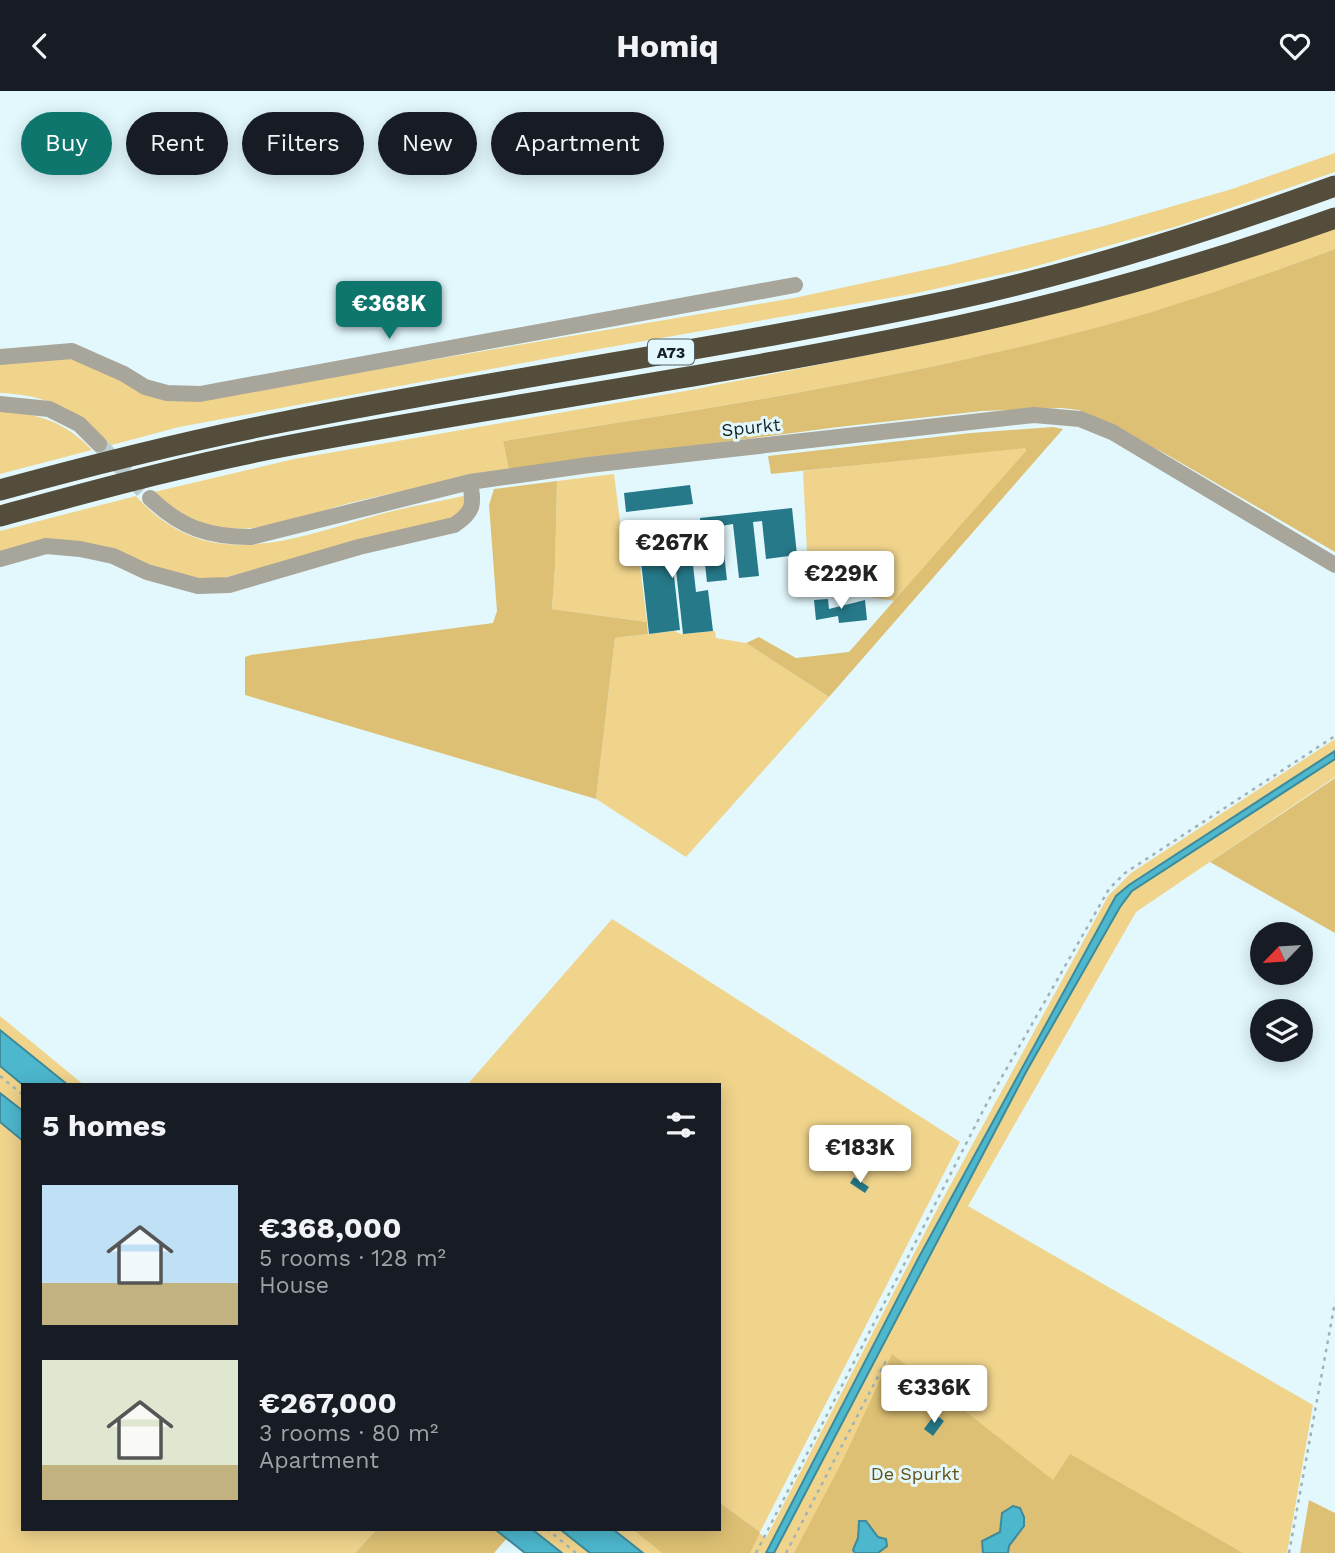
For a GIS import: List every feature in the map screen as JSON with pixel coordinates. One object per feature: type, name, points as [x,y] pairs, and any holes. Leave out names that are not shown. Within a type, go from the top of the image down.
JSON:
[{"type":"highway","name":"A73","points":[[0,490],[103,462],[287,421],[955,299],[1122,256],[1257,214],[1335,186]]},
{"type":"highway","name":"A73","points":[[0,516],[117,485],[278,448],[829,351],[960,325],[1139,281],[1254,247],[1335,218]]},
{"type":"street","points":[[0,357],[72,351],[124,374],[145,387],[167,393],[200,394],[795,285]]},
{"type":"street","points":[[0,404],[49,408],[79,424],[99,444]]},
{"type":"street","name":"Spurkt","points":[[150,498],[184,523],[220,537],[251,537],[470,482],[589,465],[1034,415],[1080,419],[1112,432],[1335,565]]},
{"type":"street","points":[[0,559],[46,546],[80,549],[113,556],[147,572],[198,586],[229,585],[359,547],[454,525],[465,518],[472,507],[470,482]]},
{"type":"path","points":[[756,1553],[987,1103],[1109,889],[1125,873],[1335,736]]},
{"type":"path","points":[[0,1076],[21,1093]]},
{"type":"path","points":[[1289,1553],[1335,1302]]},
{"type":"path","points":[[786,1553],[887,1360]]},
{"type":"path","points":[[549,1531],[576,1553]]},
{"type":"green space","points":[[1335,153],[1335,172],[1178,226],[1026,269],[912,294],[179,427],[108,446],[84,423],[60,407],[33,397],[0,393],[0,364],[66,356],[142,390],[308,381],[794,298],[948,265],[1104,226],[1232,189]]},
{"type":"green space","points":[[1335,228],[1335,249],[1137,317],[1033,344],[883,377],[503,441],[509,470],[370,498],[272,525],[240,529],[205,524],[186,516],[154,492],[294,459],[691,390],[933,342]]},
{"type":"green space","points":[[1335,249],[1335,552],[1164,453],[1079,410],[1061,408],[982,411],[838,427],[509,470],[503,441],[808,391],[960,361],[1167,307]]},
{"type":"green space","points":[[0,411],[27,414],[50,421],[71,432],[92,450],[0,474]]},
{"type":"green space","points":[[1053,427],[1063,429],[829,697],[746,643],[759,637],[796,658],[849,652],[1026,451],[1025,448],[771,474],[768,456],[971,433]]},
{"type":"green space","points":[[1025,447],[1026,452],[896,601],[826,591],[814,582],[808,572],[803,471]]},
{"type":"green space","points":[[614,474],[621,529],[635,527],[647,622],[552,609],[557,481]]},
{"type":"green space","points":[[557,481],[552,609],[647,622],[648,634],[615,638],[596,799],[245,695],[245,657],[251,655],[493,623],[497,611],[489,505],[494,489]]},
{"type":"green space","points":[[468,495],[468,506],[454,519],[223,578],[199,578],[176,573],[97,547],[0,555],[0,531],[136,496],[163,521],[191,536],[220,543],[249,545],[311,534],[386,513]]},
{"type":"green space","points":[[674,631],[681,634],[715,631],[716,638],[746,643],[829,697],[686,857],[596,799],[615,638]]},
{"type":"green space","points":[[1335,739],[1335,751],[1129,885],[1106,913],[919,1257],[772,1542],[778,1546],[1026,1072],[1120,907],[1132,891],[1335,759],[1335,777],[1136,912],[968,1206],[1313,1405],[1287,1553],[643,1553],[615,1531],[721,1531],[721,1505],[766,1538],[934,1215],[1108,896],[1131,873]]},
{"type":"green space","points":[[1335,778],[1335,933],[1210,862]]},
{"type":"green space","points":[[612,919],[960,1142],[760,1532],[721,1503],[721,1083],[469,1083]]},
{"type":"green space","points":[[0,1016],[82,1083],[66,1083],[0,1030]]},
{"type":"green space","points":[[0,1066],[21,1083],[21,1109],[0,1093]]},
{"type":"green space","points":[[0,1122],[21,1139],[21,1531],[375,1531],[355,1553],[0,1553]]},
{"type":"green space","name":"De Spurkt","points":[[892,1354],[1053,1480],[1070,1454],[1243,1553],[1008,1553],[1010,1544],[1025,1521],[1020,1509],[1000,1519],[1000,1532],[987,1538],[982,1548],[983,1553],[878,1553],[887,1546],[886,1540],[857,1528],[858,1538],[853,1550],[855,1553],[794,1553],[842,1462]]},
{"type":"green space","points":[[1309,1500],[1335,1513],[1335,1553],[1300,1553]]},
{"type":"green space","points":[[721,1503],[760,1532],[750,1553],[662,1553],[635,1531],[721,1531]]},
{"type":"green space","points":[[375,1531],[497,1531],[507,1538],[494,1553],[355,1553]]},
{"type":"green space","points":[[534,1531],[562,1531],[590,1553],[562,1553]]},
{"type":"water","points":[[1335,751],[1335,759],[1132,891],[1120,907],[1026,1072],[774,1553],[766,1553],[919,1257],[1116,896]]},
{"type":"water","points":[[0,1030],[66,1083],[21,1083],[0,1066]]},
{"type":"water","points":[[0,1093],[21,1109],[21,1139],[0,1122]]},
{"type":"water","points":[[1013,1506],[1020,1508],[1024,1526],[1009,1546],[1008,1553],[983,1553],[982,1541],[1000,1532],[1002,1513]]},
{"type":"water","points":[[859,1521],[866,1521],[878,1537],[886,1539],[887,1546],[878,1553],[855,1553],[853,1550],[858,1538]]},
{"type":"water","points":[[497,1531],[534,1531],[562,1553],[525,1553]]},
{"type":"water","points":[[562,1531],[615,1531],[643,1553],[590,1553]]},
{"type":"building","points":[[690,485],[693,504],[626,512],[624,493]]},
{"type":"building","points":[[792,508],[797,555],[766,559],[762,521],[753,522],[759,576],[739,578],[733,524],[721,526],[727,580],[707,582],[700,518]]},
{"type":"building","points":[[688,520],[696,592],[708,590],[713,631],[683,634],[674,552],[667,553],[668,559],[672,558],[680,630],[649,634],[637,525]]},
{"type":"building","points":[[828,599],[829,609],[865,600],[867,620],[839,623],[838,616],[816,620],[814,600]]},
{"type":"building","points":[[854,1177],[869,1187],[865,1193],[850,1183]]},
{"type":"building","points":[[935,1414],[944,1421],[933,1436],[924,1429]]},
{"type":"tunnel","points":[[99,444],[150,498]]}]
